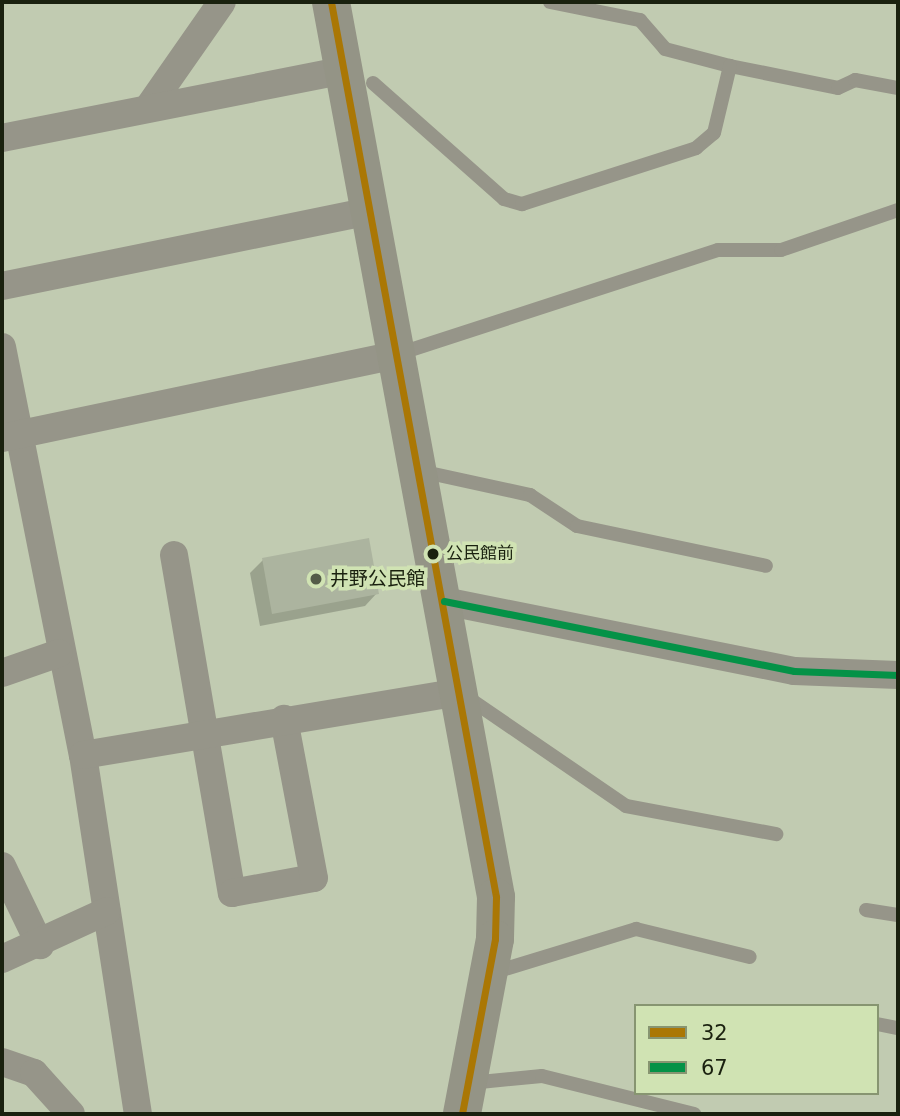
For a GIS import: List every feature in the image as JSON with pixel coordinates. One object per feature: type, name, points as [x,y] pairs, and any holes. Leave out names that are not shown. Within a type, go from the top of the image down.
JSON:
[{"type":"street","points":[[148,108],[222,2]]},
{"type":"street","points":[[331,2],[359,76],[371,211],[496,897],[489,974],[466,1099]]},
{"type":"street","points":[[2,138],[148,108],[359,76]]},
{"type":"street","points":[[2,286],[371,211]]},
{"type":"street","points":[[2,347],[10,436],[83,755],[138,1114]]},
{"type":"street","points":[[10,436],[397,355]]},
{"type":"street","points":[[174,555],[201,734],[232,893],[314,878],[284,719]]},
{"type":"street","points":[[444,601],[794,671],[898,675]]},
{"type":"street","points":[[2,673],[59,653]]},
{"type":"street","points":[[83,755],[284,719],[460,692]]},
{"type":"street","points":[[2,866],[40,945]]},
{"type":"street","points":[[2,959],[40,945],[107,911]]},
{"type":"street","points":[[2,1062],[34,1073],[71,1114]]},
{"type":"lane","points":[[550,2],[640,20],[665,49],[730,66],[838,88],[855,80],[898,88]]},
{"type":"lane","points":[[359,76],[504,199],[522,204],[696,148],[713,133],[730,66]]},
{"type":"lane","points":[[397,355],[718,250],[781,250],[898,210]]},
{"type":"lane","points":[[420,471],[530,495],[577,526],[766,566]]},
{"type":"lane","points":[[460,692],[626,806],[776,834]]},
{"type":"lane","points":[[866,910],[898,915]]},
{"type":"lane","points":[[489,974],[636,929],[750,957]]},
{"type":"lane","points":[[879,1024],[898,1028]]},
{"type":"lane","points":[[466,1099],[542,1076],[694,1114]]},
{"type":"building","points":[[369,538],[379,594],[272,614],[262,558]]},
{"type":"transit line","name":"32","points":[[331,2],[496,897],[495,939],[462,1114]]},
{"type":"transit line","name":"67","points":[[444,601],[794,671],[898,675]]},
{"type":"place","name":"公民館前","points":[[433,554]]},
{"type":"place","name":"井野公民館","points":[[316,579]]}]
